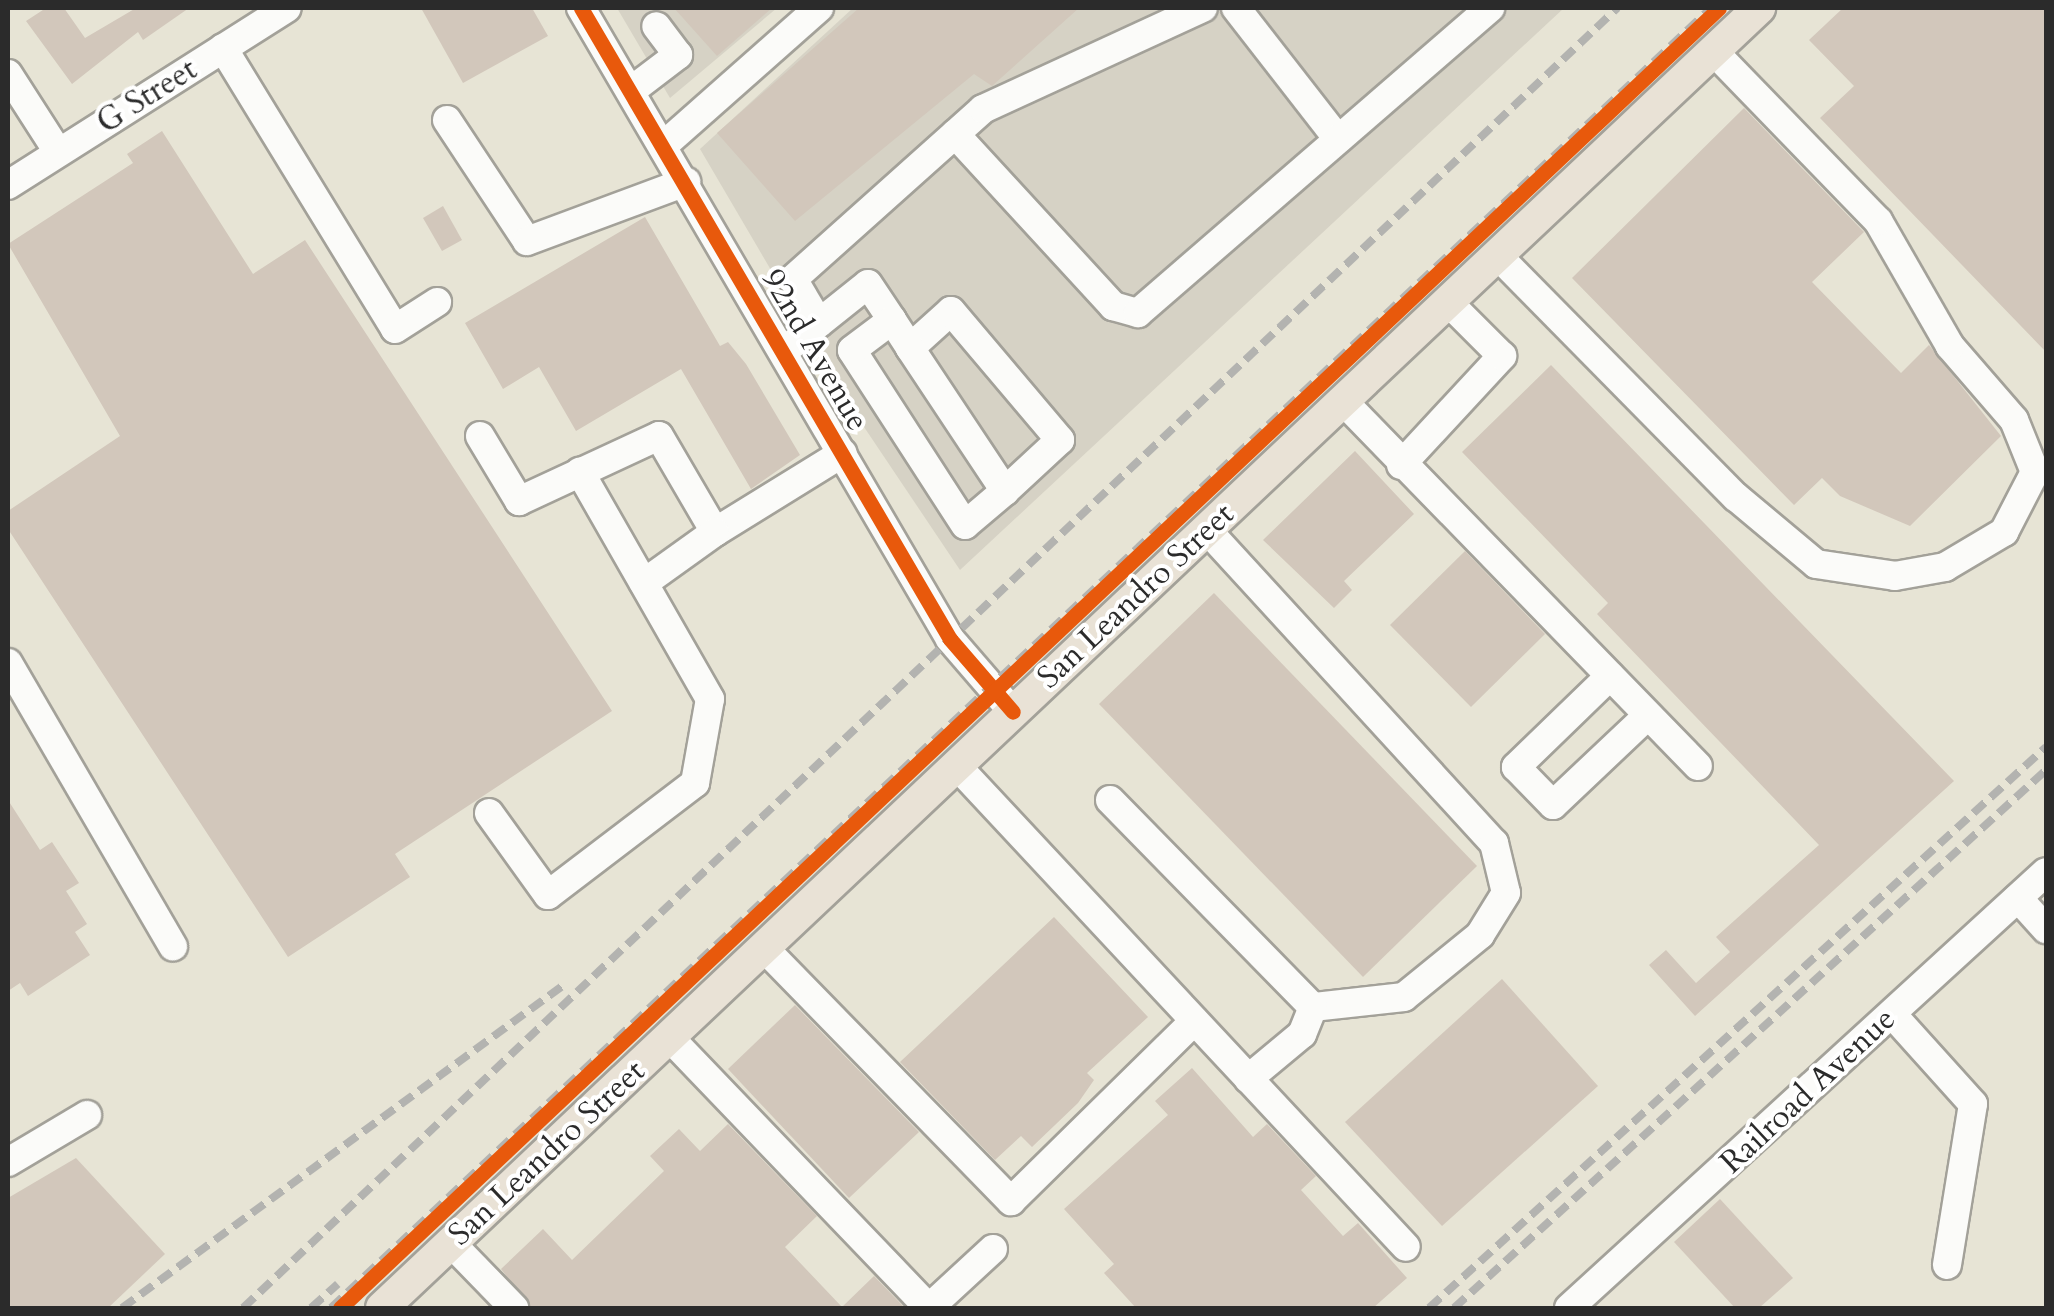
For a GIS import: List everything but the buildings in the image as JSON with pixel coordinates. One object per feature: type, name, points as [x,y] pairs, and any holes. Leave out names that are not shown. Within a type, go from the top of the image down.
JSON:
[{"type":"main road","name":"San Leandro Street","points":[[382,1308],[1758,8]]},
{"type":"street","name":"92nd Avenue","points":[[581,8],[950,639],[1013,712]]},
{"type":"street","points":[[664,144],[820,8]]},
{"type":"street","points":[[1236,8],[1338,139]]},
{"type":"street","points":[[955,134],[1126,315],[1160,302],[1338,139],[1490,8]]},
{"type":"street","name":"G Street","points":[[8,185],[280,9]]},
{"type":"street","points":[[819,323],[793,279],[983,109],[1194,10]]},
{"type":"street","points":[[632,90],[678,56],[656,26]]},
{"type":"street","points":[[222,48],[395,329],[438,302]]},
{"type":"street","points":[[1497,255],[1736,497],[1816,564],[1895,576],[1946,568],[2004,532],[2035,472],[2014,420],[1950,346],[1878,222],[1713,50]]},
{"type":"street","points":[[8,74],[58,152]]},
{"type":"street","points":[[447,120],[528,240],[686,182]]},
{"type":"street","points":[[784,351],[868,284],[1004,491]]},
{"type":"street","points":[[1401,465],[1502,356],[1448,302]]},
{"type":"street","points":[[892,320],[852,350],[965,525],[1060,440],[951,311],[910,348]]},
{"type":"street","points":[[1343,401],[1401,465],[1698,766]]},
{"type":"street","points":[[480,436],[518,501],[659,436],[716,532]]},
{"type":"street","points":[[644,583],[716,532],[842,453]]},
{"type":"street","points":[[489,813],[548,895],[695,783],[710,698],[580,472]]},
{"type":"street","points":[[1207,530],[1494,843],[1506,892],[1480,934],[1404,997],[1313,1006]]},
{"type":"street","points":[[8,663],[173,947]]},
{"type":"street","points":[[1610,676],[1516,767],[1553,805],[1647,716]]},
{"type":"street","points":[[956,765],[1406,1247]]},
{"type":"street","points":[[1110,800],[1313,1006]]},
{"type":"street","name":"Railroad Avenue","points":[[1569,1308],[2046,872]]},
{"type":"street","points":[[2018,898],[2046,929]]},
{"type":"street","points":[[764,948],[1011,1201],[1194,1021]]},
{"type":"street","points":[[1248,1079],[1302,1034],[1313,1006]]},
{"type":"street","points":[[1892,1014],[1973,1104],[1946,1265]]},
{"type":"street","points":[[670,1037],[929,1308],[994,1249]]},
{"type":"street","points":[[8,1162],[88,1115]]},
{"type":"street","points":[[451,1243],[514,1308]]},
{"type":"shaded area","points":[[617,8],[777,8],[670,98]]},
{"type":"shaded area","points":[[853,8],[1564,8],[960,570],[856,415],[700,149]]},
{"type":"railway","points":[[243,1308],[1617,8]]},
{"type":"railway","points":[[331,1308],[1711,8]]},
{"type":"railway","points":[[1429,1308],[2046,747]]},
{"type":"railway","points":[[1454,1308],[2046,770]]},
{"type":"railway","points":[[122,1308],[565,984]]},
{"type":"railway","points":[[311,1308],[338,1284]]},
{"type":"cycle path","points":[[581,8],[950,639],[1013,712]]},
{"type":"cycle path","points":[[340,1308],[1719,8]]}]
